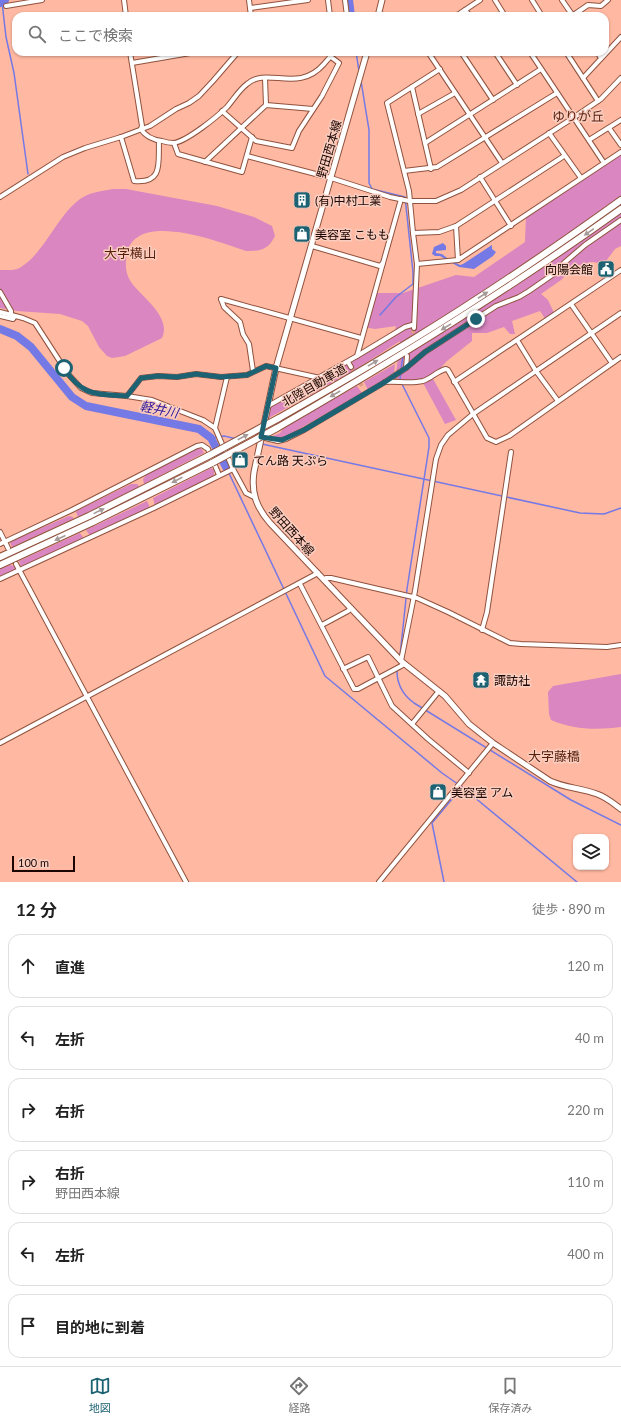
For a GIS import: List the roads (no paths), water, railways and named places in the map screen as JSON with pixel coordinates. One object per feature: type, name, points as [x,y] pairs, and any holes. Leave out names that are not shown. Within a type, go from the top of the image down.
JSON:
[{"type":"highway","name":"北陸自動車道","points":[[0,557],[95,513],[279,418],[348,378],[469,304],[621,200]]},
{"type":"highway","name":"北陸自動車道","points":[[0,565],[93,522],[212,463],[277,428],[378,369],[465,315],[535,269],[621,209]]},
{"type":"main road","points":[[379,12],[382,0]]},
{"type":"main road","name":"野田西本線","points":[[367,56],[276,368],[253,478],[254,497],[265,517],[318,574],[402,662],[439,691],[469,724],[493,743],[550,781],[563,787],[595,793],[606,798],[621,809]]},
{"type":"street","points":[[6,6],[42,0]]},
{"type":"street","points":[[124,0],[126,12]]},
{"type":"street","points":[[249,0],[250,12]]},
{"type":"street","points":[[250,8],[308,0]]},
{"type":"street","points":[[328,0],[330,12]]},
{"type":"street","points":[[345,0],[346,12]]},
{"type":"street","points":[[382,0],[387,0]]},
{"type":"street","points":[[463,12],[480,0]]},
{"type":"street","points":[[494,0],[502,12]]},
{"type":"street","points":[[532,0],[540,12]]},
{"type":"street","points":[[562,0],[570,12]]},
{"type":"street","points":[[586,0],[588,5]]},
{"type":"street","points":[[578,12],[588,5],[601,6],[608,0]]},
{"type":"street","points":[[609,50],[621,37]]},
{"type":"street","points":[[131,56],[142,126],[141,129],[147,136],[159,141],[174,143],[184,140],[222,111],[248,83],[253,80],[265,78],[284,80],[308,77],[320,68],[330,56]]},
{"type":"street","points":[[132,63],[173,56]]},
{"type":"street","points":[[0,197],[63,157],[150,126],[199,96],[235,56]]},
{"type":"street","points":[[222,111],[256,141],[292,148],[299,131],[322,96],[339,63],[334,56]]},
{"type":"street","points":[[431,56],[502,163]]},
{"type":"street","points":[[464,56],[493,100]]},
{"type":"street","points":[[498,56],[517,84]]},
{"type":"street","points":[[533,56],[604,163]]},
{"type":"street","points":[[569,56],[598,101]]},
{"type":"street","points":[[583,78],[601,58]]},
{"type":"street","points":[[268,406],[348,362],[407,326],[414,327],[416,264],[409,191],[387,103],[440,69]]},
{"type":"street","points":[[425,143],[541,69]]},
{"type":"street","points":[[265,78],[266,105]]},
{"type":"street","points":[[247,156],[331,178],[390,197],[409,201],[436,201],[461,190],[574,118],[598,101],[621,78]]},
{"type":"street","points":[[412,87],[431,169]]},
{"type":"street","points":[[418,114],[455,93]]},
{"type":"street","points":[[404,171],[431,169],[437,167],[557,93]]},
{"type":"street","points":[[205,162],[266,105],[313,108]]},
{"type":"street","points":[[589,140],[621,120]]},
{"type":"street","points":[[609,128],[621,145]]},
{"type":"street","points":[[549,133],[580,178]]},
{"type":"street","points":[[121,137],[134,181],[142,182],[153,177],[158,170],[159,141]]},
{"type":"street","points":[[174,143],[178,154],[242,172],[252,137]]},
{"type":"street","points":[[416,264],[458,260],[512,226],[580,178],[621,152]]},
{"type":"street","points":[[413,233],[439,232],[456,226],[564,156]]},
{"type":"street","points":[[480,177],[512,226]]},
{"type":"street","points":[[357,356],[402,199]]},
{"type":"street","points":[[261,437],[278,441],[286,439],[366,394],[405,369],[425,352],[496,306],[519,297],[558,272],[564,264],[586,245],[621,220]]},
{"type":"street","points":[[456,226],[458,260]]},
{"type":"street","points":[[312,246],[378,266],[383,263]]},
{"type":"street","points":[[454,382],[621,270]]},
{"type":"street","points":[[0,292],[12,311],[13,319],[0,316]]},
{"type":"street","points":[[253,371],[249,344],[240,322],[224,307],[221,299],[361,338]]},
{"type":"street","points":[[571,304],[612,363]]},
{"type":"street","points":[[0,312],[13,315],[38,326],[68,374],[81,388],[92,393],[152,400],[203,420],[215,428],[232,469],[246,493],[254,497]]},
{"type":"street","points":[[300,584],[322,625],[343,670],[355,690],[401,666],[436,459],[441,445],[448,435],[473,414],[621,313]]},
{"type":"street","points":[[517,340],[536,371],[558,400]]},
{"type":"street","points":[[405,369],[407,356]]},
{"type":"street","points":[[385,382],[413,383],[428,379],[446,369],[448,370],[487,438],[496,442],[509,436],[542,414],[558,400],[621,357]]},
{"type":"street","points":[[348,362],[351,367]]},
{"type":"street","points":[[127,396],[141,378],[158,376],[177,377],[196,374],[227,377],[247,375],[266,366],[320,378]]},
{"type":"street","points":[[215,428],[227,377]]},
{"type":"street","points":[[363,388],[366,394]]},
{"type":"street","points":[[0,544],[125,484],[197,446],[202,445],[208,449],[219,476]]},
{"type":"street","points":[[482,630],[488,612],[504,497],[512,452]]},
{"type":"street","points":[[0,579],[154,508],[232,469]]},
{"type":"street","points":[[0,532],[8,548]]},
{"type":"street","points":[[16,564],[186,882]]},
{"type":"street","points":[[0,743],[318,574]]},
{"type":"street","points":[[324,580],[326,578],[331,578],[413,597],[448,612],[510,643],[621,646]]},
{"type":"street","points":[[322,625],[351,608]]},
{"type":"street","points":[[343,670],[368,657],[392,706],[469,773]]},
{"type":"street","points":[[412,724],[439,691]]},
{"type":"street","points":[[379,882],[493,743]]},
{"type":"waterway","points":[[0,3],[5,0]]},
{"type":"waterway","points":[[349,0],[350,12]]},
{"type":"waterway","points":[[2,2],[6,37],[14,73],[28,174]]},
{"type":"waterway","points":[[357,56],[359,71]]},
{"type":"waterway","points":[[361,81],[369,130],[369,183],[372,189],[405,197],[413,272],[413,284],[396,297],[380,315]]},
{"type":"waterway","name":"軽井川","points":[[0,329],[17,336],[31,347],[72,397],[86,406],[199,429],[211,438],[227,469]]},
{"type":"waterway","points":[[401,370],[403,356]]},
{"type":"waterway","points":[[400,656],[407,589],[429,447],[429,438],[403,386],[400,378],[401,373]]},
{"type":"waterway","points":[[211,438],[224,436],[237,439]]},
{"type":"waterway","points":[[262,444],[580,513],[604,514],[621,508]]},
{"type":"waterway","points":[[227,469],[325,676],[577,882]]},
{"type":"waterway","points":[[397,671],[401,689],[414,703],[571,800],[621,825]]},
{"type":"waterway","points":[[444,882],[432,823],[462,787]]},
{"type":"tunnel","points":[[408,351],[414,328]]},
{"type":"tunnel","points":[[351,367],[363,388]]},
{"type":"place","name":"(有)中村工業","points":[[302,200]]},
{"type":"place","name":"美容室 こもも","points":[[302,234]]},
{"type":"place","name":"向陽会館","points":[[606,269]]},
{"type":"place","name":"てん路 天ぷら","points":[[240,460]]},
{"type":"place","name":"諏訪社","points":[[481,680]]},
{"type":"place","name":"美容室 アム","points":[[438,792]]},
{"type":"district","name":"ゆりが丘","points":[[578,116]]},
{"type":"district","name":"大字横山","points":[[130,253]]},
{"type":"district","name":"大字藤橋","points":[[554,756]]}]
